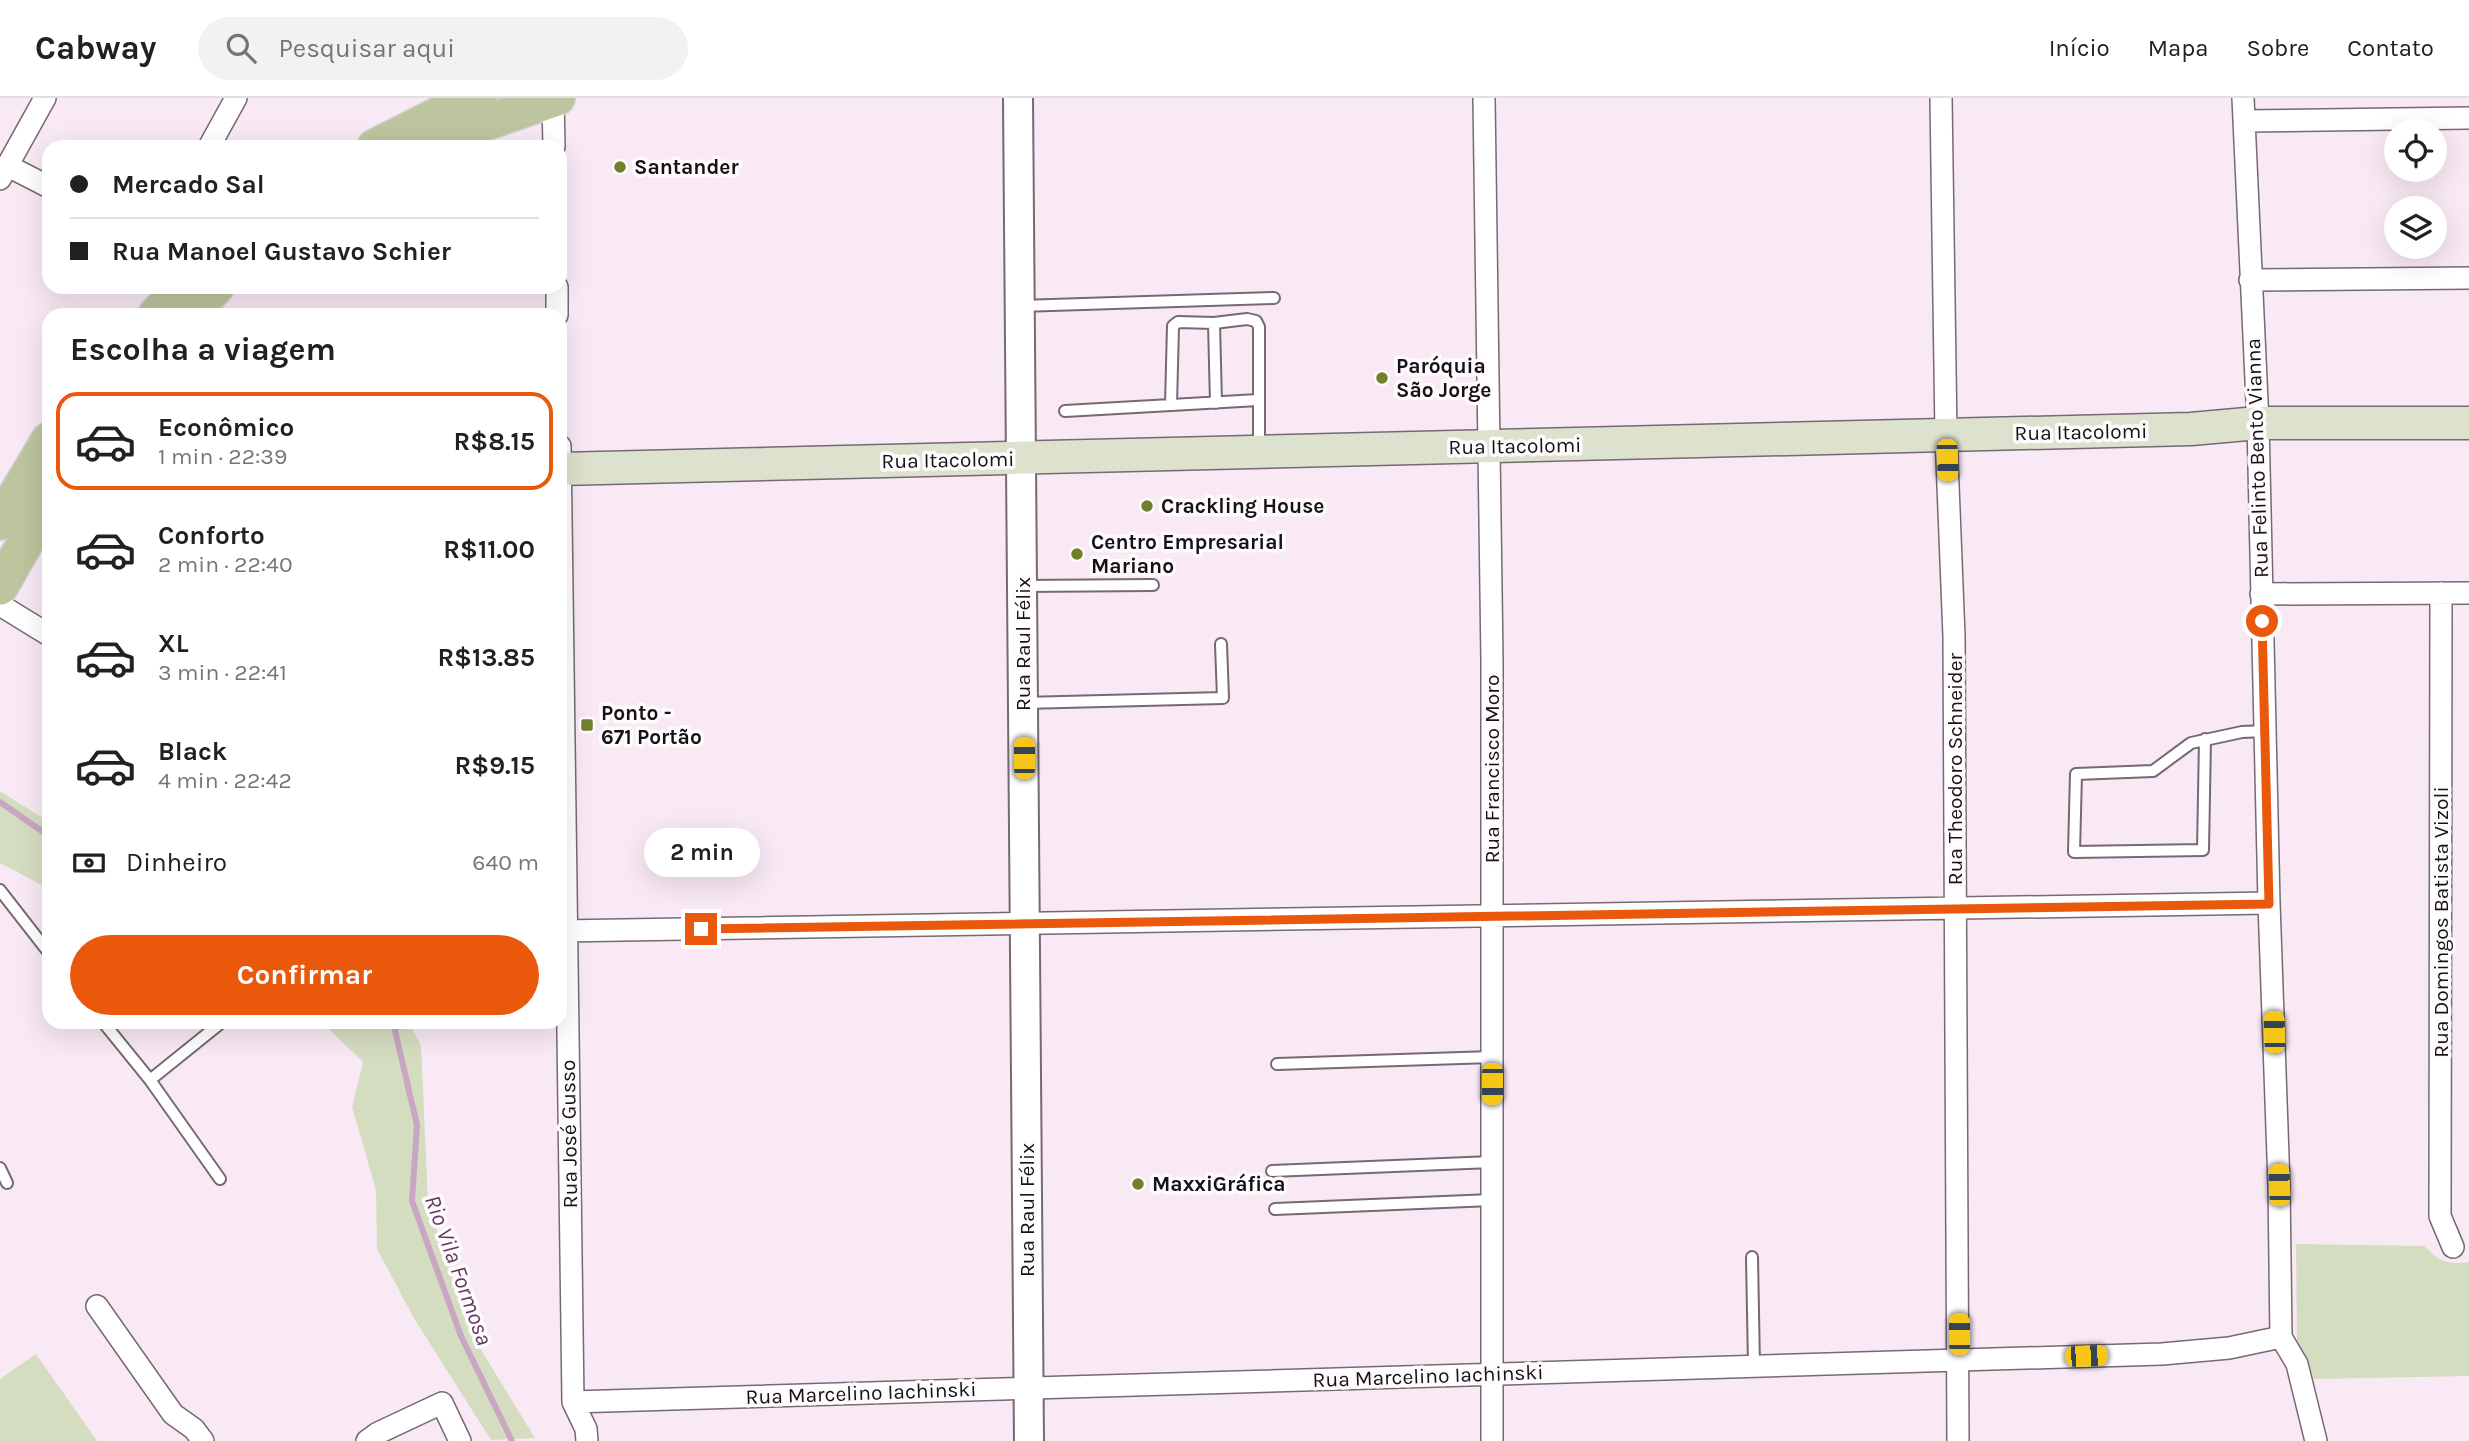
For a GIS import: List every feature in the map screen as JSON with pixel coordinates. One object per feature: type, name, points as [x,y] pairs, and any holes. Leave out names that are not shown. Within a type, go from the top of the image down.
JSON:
[{"type":"main road","points":[[389,140],[479,98]]},
{"type":"main road","points":[[440,140],[555,99]]},
{"type":"main road","points":[[170,308],[201,294]]},
{"type":"main road","name":"Rua Itacolomi","points":[[567,469],[2191,429],[2258,423],[2469,423]]},
{"type":"main road","points":[[0,522],[42,452]]},
{"type":"main road","points":[[0,587],[42,513]]},
{"type":"street","points":[[42,185],[4,172],[45,98]]},
{"type":"street","points":[[213,140],[236,98]]},
{"type":"street","name":"Rua Raul Félix","points":[[1018,98],[1029,1441]]},
{"type":"street","name":"Rua Francisco Moro","points":[[1484,98],[1492,916],[1492,1441]]},
{"type":"street","name":"Rua Theodoro Schneider","points":[[1941,98],[1946,435],[1954,636],[1958,1441]]},
{"type":"street","name":"Rua Felinto Bento Vianna","points":[[2243,98],[2258,423],[2281,1337],[2297,1364],[2316,1441]]},
{"type":"street","points":[[554,140],[555,99]]},
{"type":"street","points":[[2244,121],[2469,118]]},
{"type":"street","points":[[2250,280],[2469,278]]},
{"type":"street","name":"Rua Domingos Batista Vizoli","points":[[2441,593],[2440,1216],[2453,1247]]},
{"type":"street","points":[[2261,594],[2469,593]]},
{"type":"street","points":[[0,605],[42,631]]},
{"type":"street","points":[[567,931],[2269,904]]},
{"type":"street","name":"Rua José Gusso","points":[[565,1029],[573,1402],[583,1420],[587,1441]]},
{"type":"street","points":[[97,1306],[173,1413],[194,1429],[203,1441]]},
{"type":"street","name":"Rua Marcelino Iachinski","points":[[573,1402],[2200,1352],[2281,1337]]},
{"type":"street","points":[[367,1441],[378,1433],[442,1403],[460,1441]]},
{"type":"lane","points":[[1020,306],[1274,298]]},
{"type":"lane","points":[[1171,405],[1173,326],[1178,322],[1214,323],[1247,319],[1256,321],[1259,327],[1259,452]]},
{"type":"lane","points":[[1214,323],[1216,403]]},
{"type":"lane","points":[[1065,411],[1258,400]]},
{"type":"lane","points":[[1022,586],[1153,585]]},
{"type":"lane","points":[[1023,703],[1223,698],[1222,644]]},
{"type":"lane","points":[[2205,740],[2203,850],[2074,852],[2077,775],[2153,771],[2191,743],[2242,732],[2266,731]]},
{"type":"lane","points":[[0,890],[42,944]]},
{"type":"lane","points":[[109,1029],[150,1080],[220,1179]]},
{"type":"lane","points":[[150,1080],[213,1029]]},
{"type":"lane","points":[[1277,1063],[1492,1057]]},
{"type":"lane","points":[[1272,1171],[1492,1162]]},
{"type":"lane","points":[[0,1168],[8,1182]]},
{"type":"lane","points":[[1275,1209],[1492,1200]]},
{"type":"lane","points":[[1752,1257],[1754,1366]]},
{"type":"green space","points":[[0,791],[42,818],[42,885],[0,863]]},
{"type":"green space","points":[[329,1029],[412,1029],[421,1045],[428,1203],[470,1332],[535,1438],[491,1440],[415,1320],[377,1249],[376,1190],[352,1107],[363,1062]]},
{"type":"green space","points":[[2296,1244],[2424,1246],[2444,1261],[2469,1262],[2469,1376],[2314,1379],[2297,1350]]},
{"type":"green space","points":[[36,1354],[97,1441],[0,1441],[0,1379]]},
{"type":"waterway","name":"Rio Vila Formosa","points":[[0,802],[42,831]]},
{"type":"waterway","name":"Rio Vila Formosa","points":[[395,1029],[417,1125],[412,1201],[461,1336],[512,1441]]},
{"type":"place","name":"Santander","points":[[620,167]]},
{"type":"place","name":"Paróquia São Jorge","points":[[1382,378]]},
{"type":"place","name":"Crackling House","points":[[1147,506]]},
{"type":"place","name":"Centro Empresarial Mariano","points":[[1077,554]]},
{"type":"place","name":"Ponto - 671 Portão","points":[[587,725]]},
{"type":"place","name":"MaxxiGráfica","points":[[1138,1184]]},
{"type":"route","points":[[701,929],[2269,904],[2262,621]]}]
